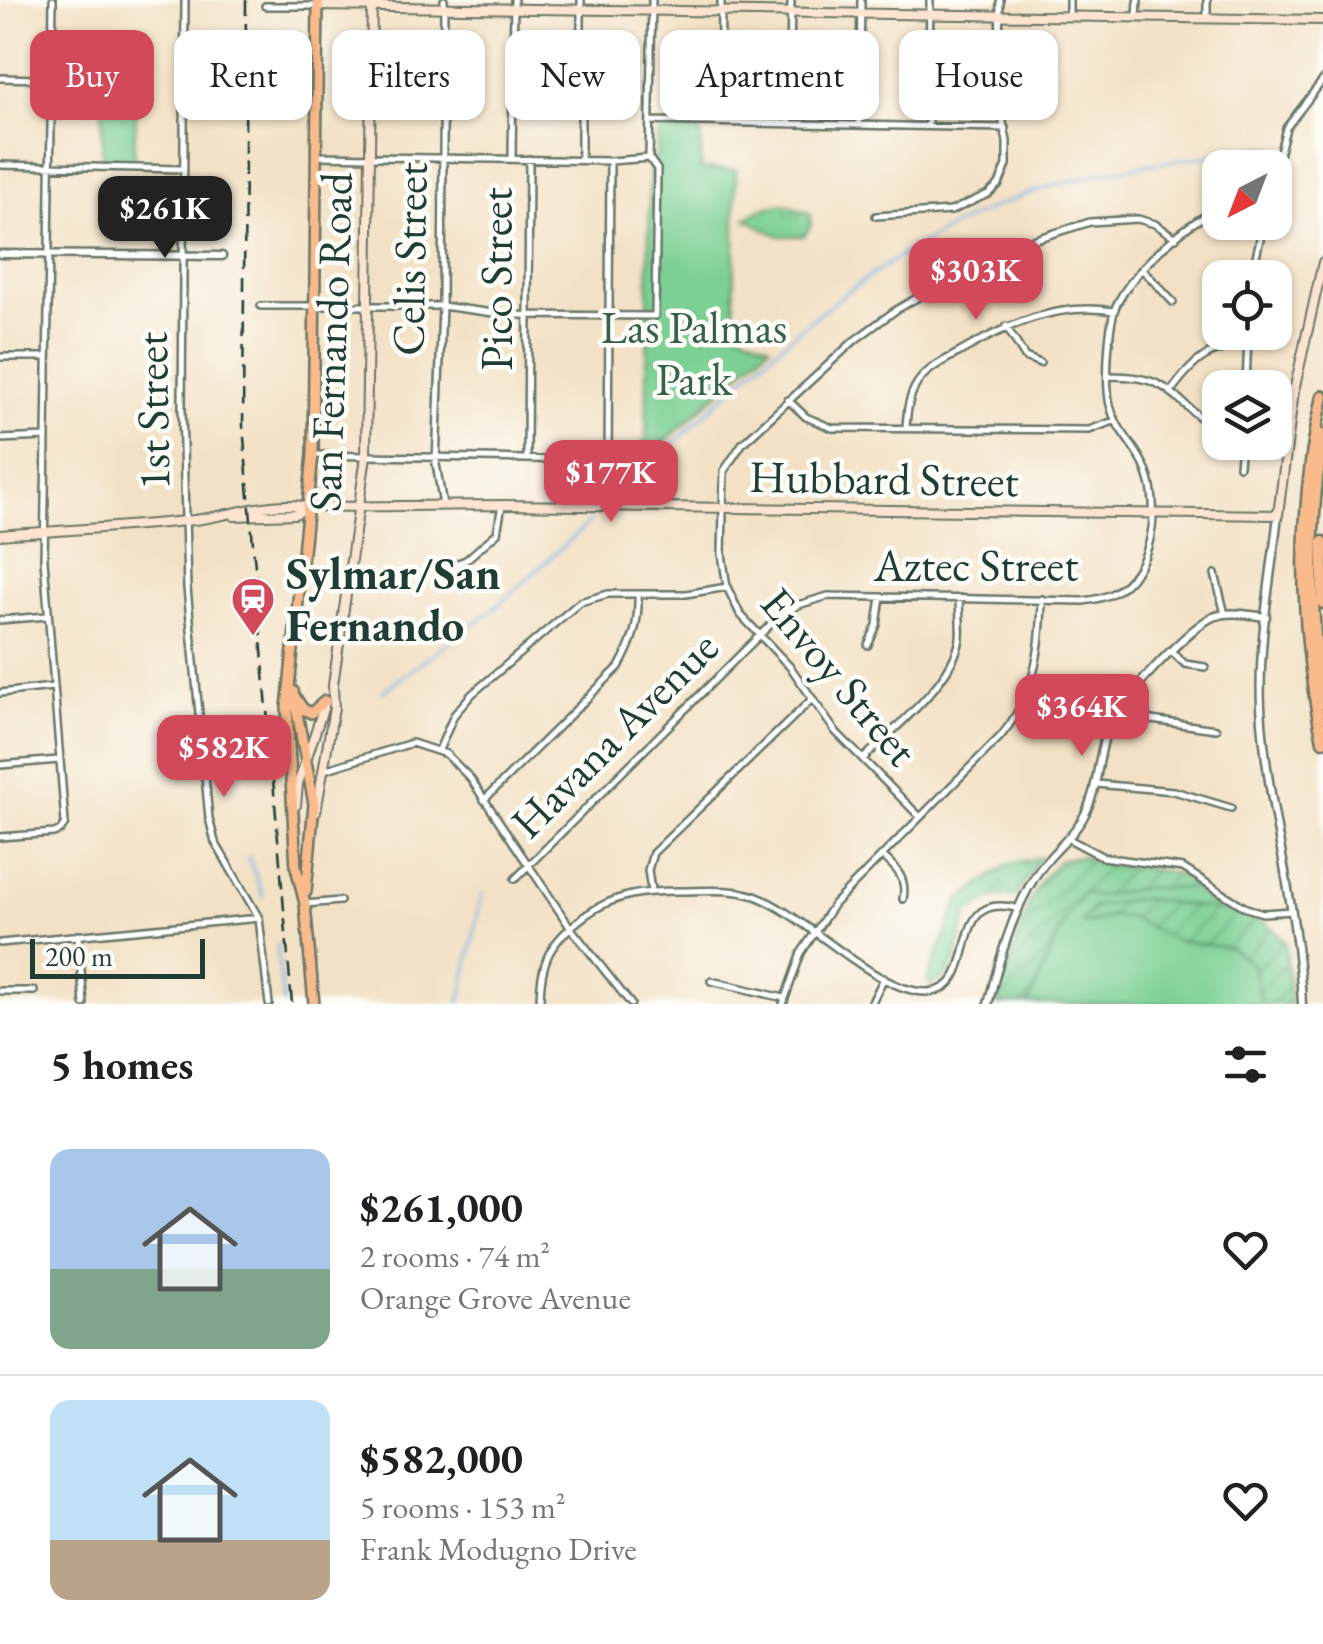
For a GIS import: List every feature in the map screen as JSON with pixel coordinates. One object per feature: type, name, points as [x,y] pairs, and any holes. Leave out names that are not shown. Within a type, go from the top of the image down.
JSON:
[{"type":"highway","points":[[1323,396],[1308,484],[1303,573],[1308,654],[1323,741]]},
{"type":"highway","points":[[1323,435],[1314,495],[1311,557],[1314,630],[1323,702]]},
{"type":"highway","points":[[1323,468],[1316,580],[1323,674]]},
{"type":"highway","points":[[1323,542],[1323,604]]},
{"type":"main road","points":[[300,882],[289,778],[287,708],[313,456],[318,3],[514,5],[580,12],[1323,20]]},
{"type":"main road","name":"San Fernando Road","points":[[305,904],[366,456],[372,4]]},
{"type":"main road","points":[[1278,515],[1294,390],[1323,262]]},
{"type":"main road","name":"Hubbard Street","points":[[0,536],[188,521],[296,504],[309,508],[360,504],[502,505],[1278,515]]},
{"type":"main road","points":[[291,673],[314,826]]},
{"type":"main road","name":"San Fernando Road","points":[[314,1004],[300,882],[296,804],[306,759],[333,685]]},
{"type":"main road","points":[[294,695],[299,706],[311,712],[325,701]]},
{"type":"street","points":[[52,30],[53,0]]},
{"type":"street","name":"1st Street","points":[[184,0],[182,410],[187,588],[208,818],[215,842],[259,918]]},
{"type":"street","points":[[580,0],[581,159]]},
{"type":"street","points":[[261,306],[442,306],[508,315],[655,316],[657,167],[649,158],[652,0]]},
{"type":"street","points":[[720,122],[721,0]]},
{"type":"street","points":[[789,124],[791,0]]},
{"type":"street","points":[[859,125],[860,0]]},
{"type":"street","points":[[928,126],[930,0]]},
{"type":"street","points":[[876,216],[941,213],[988,194],[998,184],[1007,165],[998,98],[1000,0]]},
{"type":"street","points":[[1069,0],[1069,16]]},
{"type":"street","points":[[1137,18],[1138,0]]},
{"type":"street","points":[[1207,0],[1207,18]]},
{"type":"street","points":[[266,6],[318,3]]},
{"type":"street","name":"Celis Street","points":[[443,505],[437,458],[444,4]]},
{"type":"street","name":"Pico Street","points":[[512,159],[514,5]]},
{"type":"street","points":[[0,78],[30,79]]},
{"type":"street","points":[[1280,150],[1286,128],[1320,90],[1323,80]]},
{"type":"street","points":[[0,837],[61,830],[65,819],[44,560],[50,120]]},
{"type":"street","points":[[651,121],[1005,128]]},
{"type":"street","points":[[318,156],[649,158]]},
{"type":"street","name":"Pico Street","points":[[527,458],[529,159]]},
{"type":"street","points":[[608,460],[610,160]]},
{"type":"street","points":[[0,166],[183,169]]},
{"type":"street","points":[[1152,514],[1146,468],[1114,421],[1109,400],[1114,311],[1143,270],[1202,217]]},
{"type":"street","name":"Envoy Street","points":[[920,817],[829,725],[791,668],[740,614],[727,587],[722,554],[724,471],[742,444],[855,340],[953,276],[1020,244],[1090,222],[1124,218],[1154,224],[1176,238]]},
{"type":"street","points":[[0,254],[222,256]]},
{"type":"street","points":[[1143,270],[1173,302]]},
{"type":"street","points":[[906,428],[911,394],[921,378],[1006,326],[1059,312],[1114,311]]},
{"type":"street","points":[[1006,326],[1025,357],[1040,362]]},
{"type":"street","points":[[1172,390],[1189,367],[1214,350]]},
{"type":"street","points":[[0,358],[47,357]]},
{"type":"street","points":[[1109,376],[1154,381],[1172,390],[1202,418]]},
{"type":"street","points":[[788,400],[806,418],[832,428],[1089,430],[1114,421]]},
{"type":"street","points":[[0,439],[46,437]]},
{"type":"street","points":[[313,456],[638,460]]},
{"type":"street","points":[[1239,466],[1240,460]]},
{"type":"street","points":[[455,564],[469,558],[497,533],[502,505]]},
{"type":"street","name":"Aztec Street","points":[[759,636],[785,611],[828,596],[1083,602],[1112,594],[1126,584],[1143,560],[1152,514]]},
{"type":"street","points":[[1278,515],[1266,617],[1262,709],[1302,1004]]},
{"type":"street","points":[[1215,574],[1224,614]]},
{"type":"street","points":[[439,750],[454,715],[472,694],[568,611],[596,596],[702,593],[727,587]]},
{"type":"street","points":[[484,800],[619,667],[639,620],[638,594]]},
{"type":"street","points":[[868,645],[877,625],[881,597]]},
{"type":"street","points":[[862,760],[950,666],[960,640],[960,598]]},
{"type":"street","points":[[711,981],[784,1001],[801,953],[834,904],[1018,714],[1041,646],[1042,599]]},
{"type":"street","points":[[988,1004],[1019,909],[1038,871],[1069,839],[1085,814],[1096,784],[1104,738],[1123,702],[1197,627],[1224,614],[1266,617]]},
{"type":"street","points":[[0,620],[48,616]]},
{"type":"street","name":"Havana Avenue","points":[[515,879],[759,636]]},
{"type":"street","points":[[1172,652],[1185,664],[1205,668]]},
{"type":"street","points":[[0,692],[53,687]]},
{"type":"street","points":[[651,891],[648,870],[653,854],[812,699]]},
{"type":"street","points":[[1123,702],[1151,720],[1216,729]]},
{"type":"street","points":[[324,770],[412,743],[439,750],[460,766],[570,928],[631,1004]]},
{"type":"street","points":[[0,765],[59,760]]},
{"type":"street","points":[[1096,784],[1174,791],[1232,808]]},
{"type":"street","points":[[1069,839],[1103,857],[1183,868],[1246,908],[1263,913],[1292,912]]},
{"type":"street","points":[[882,855],[902,877],[903,899]]},
{"type":"street","points":[[540,1004],[551,946],[605,903],[651,891],[744,893],[775,906],[884,978],[911,990],[940,990],[957,974],[976,917],[998,905],[1019,909]]},
{"type":"street","points":[[305,904],[340,901]]},
{"type":"street","points":[[0,943],[259,918],[269,1004]]},
{"type":"street","points":[[78,935],[84,1004]]},
{"type":"street","points":[[871,1004],[884,978]]},
{"type":"street","points":[[0,991],[34,991]]},
{"type":"green space","points":[[103,120],[136,120],[134,161],[102,161]]},
{"type":"green space","name":"Las Palmas Park","points":[[659,130],[701,130],[701,169],[736,170],[734,329],[770,345],[641,464],[636,453],[646,439],[650,167],[656,157]]},
{"type":"green space","points":[[783,204],[810,214],[811,225],[804,236],[779,236],[746,219],[762,209]]},
{"type":"green space","points":[[1082,856],[1109,865],[1180,876],[1193,882],[1193,888],[1221,910],[1259,920],[1285,942],[1290,1004],[996,1004],[1030,901],[1042,879],[1059,860]]},
{"type":"green space","points":[[1082,856],[1109,865],[1180,876],[1193,882],[1193,888],[1146,888],[1097,896],[1083,892],[1066,917],[1028,1004],[996,1004],[1030,901],[1042,879],[1059,860]]},
{"type":"green space","points":[[1041,857],[1016,896],[993,898],[968,913],[953,966],[939,981],[929,985],[928,978],[959,901],[1009,864]]},
{"type":"green space","points":[[1142,898],[1237,913],[1272,928],[1285,942],[1290,1004],[1261,1004],[1254,965],[1230,948],[1175,940],[1129,917],[1082,922],[1094,907]]},
{"type":"waterway","points":[[621,493],[816,316],[922,243],[981,213],[1072,180],[1271,147]]},
{"type":"waterway","points":[[382,692],[495,608],[591,521]]},
{"type":"waterway","points":[[248,856],[263,896]]},
{"type":"waterway","points":[[460,1004],[482,893]]},
{"type":"waterway","points":[[277,945],[283,1004]]},
{"type":"railway","points":[[246,0],[243,426],[292,1004]]},
{"type":"place","name":"Sylmar/San Fernando","points":[[253,637]]}]
